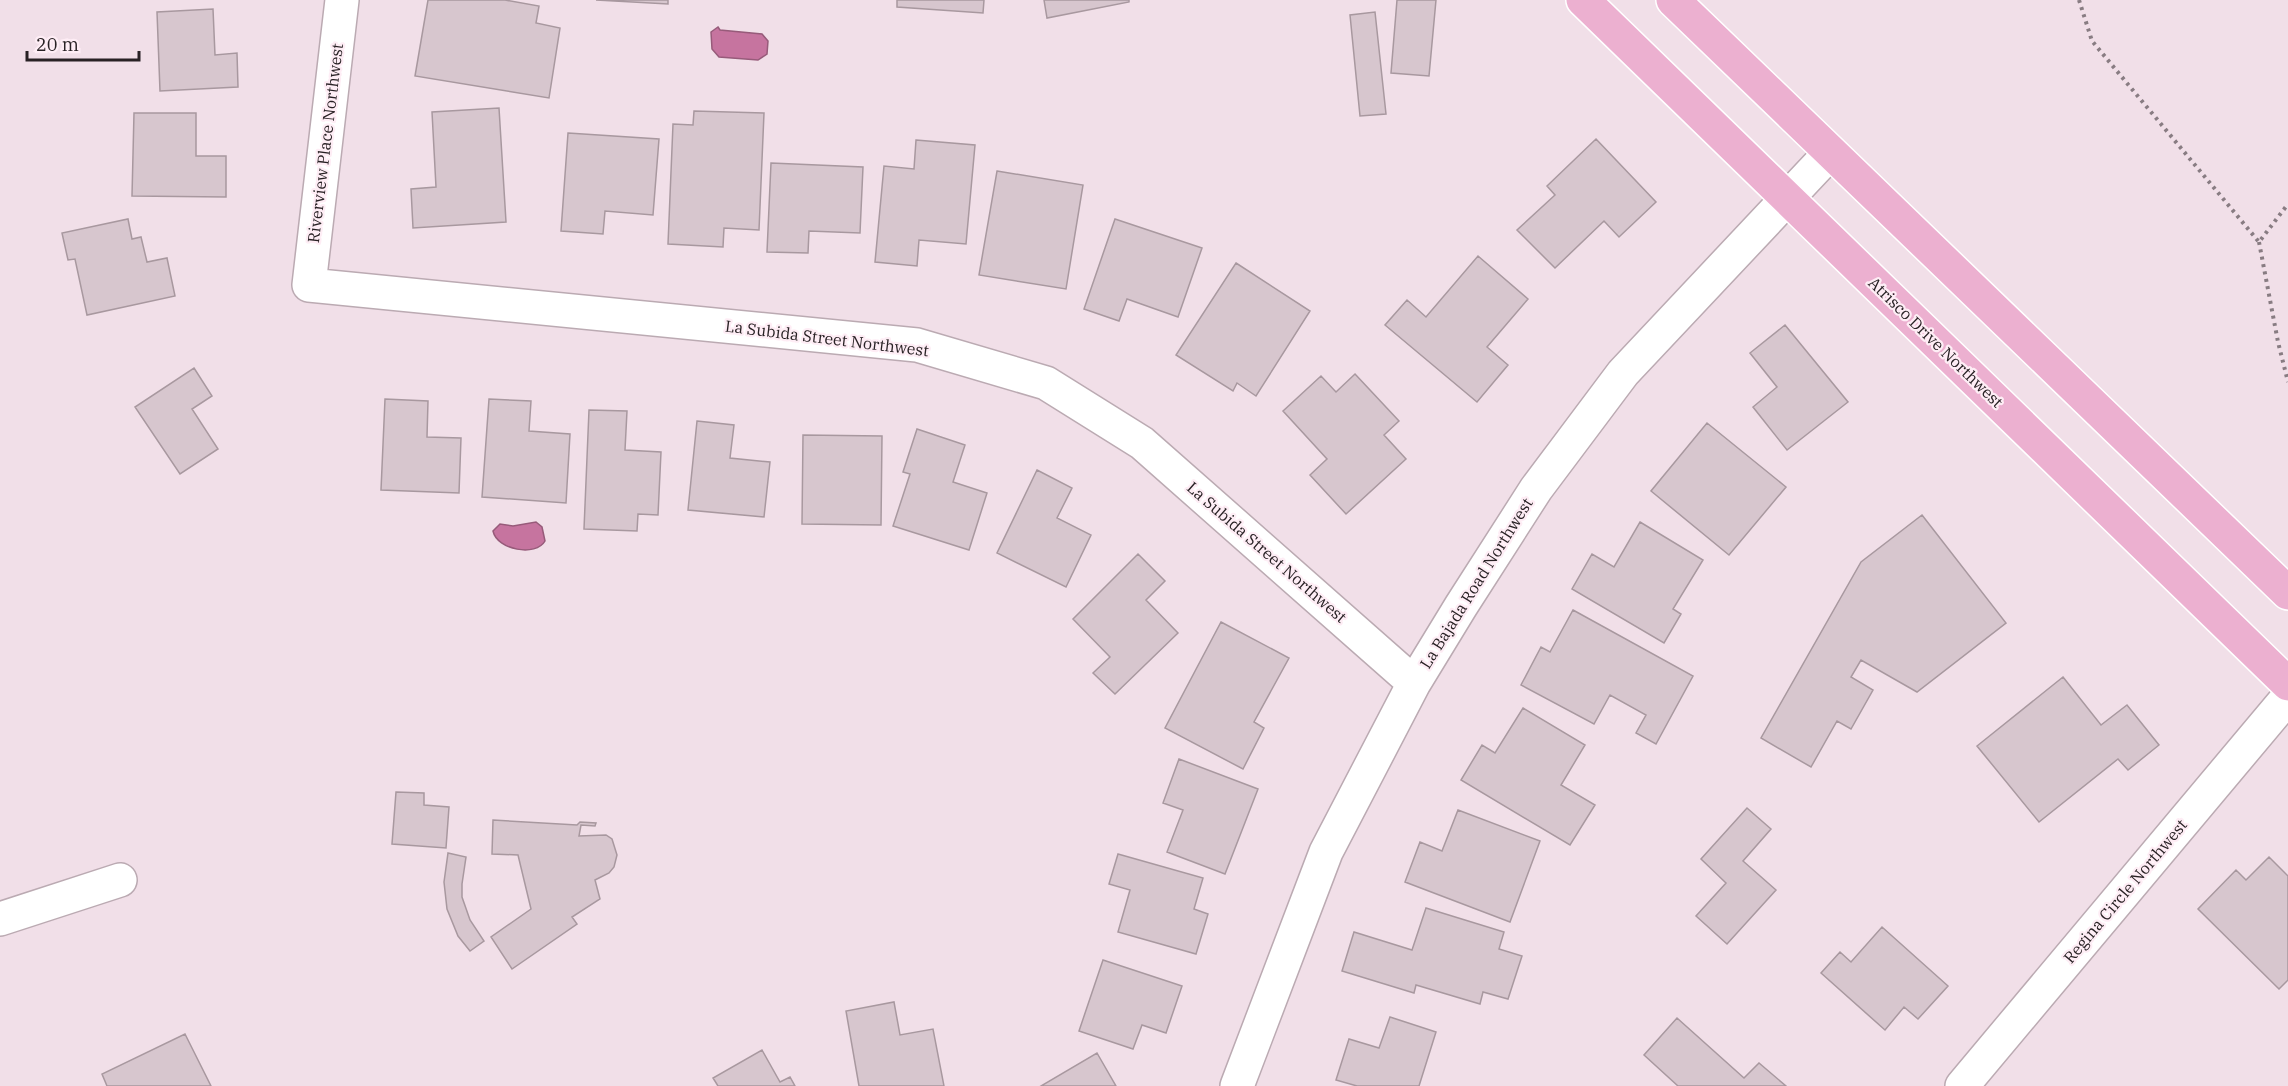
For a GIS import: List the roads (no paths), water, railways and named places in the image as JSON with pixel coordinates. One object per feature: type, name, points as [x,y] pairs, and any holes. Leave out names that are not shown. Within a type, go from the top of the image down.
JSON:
[{"type":"main road","name":"Atrisco Drive Northwest","points":[[1583,0],[2288,684]]},
{"type":"main road","points":[[1673,0],[2288,593]]},
{"type":"street","name":"Riverview Place Northwest","points":[[309,285],[342,0]]},
{"type":"street","name":"La Bajada Road Northwest","points":[[1237,1086],[1326,852],[1414,682],[1536,489],[1623,373],[1830,153]]},
{"type":"street","name":"La Subida Street Northwest","points":[[309,285],[917,345],[1046,383],[1143,443],[1414,682]]},
{"type":"street","name":"Regina Circle Northwest","points":[[1962,1086],[2288,697]]},
{"type":"street","points":[[0,919],[120,880]]}]
